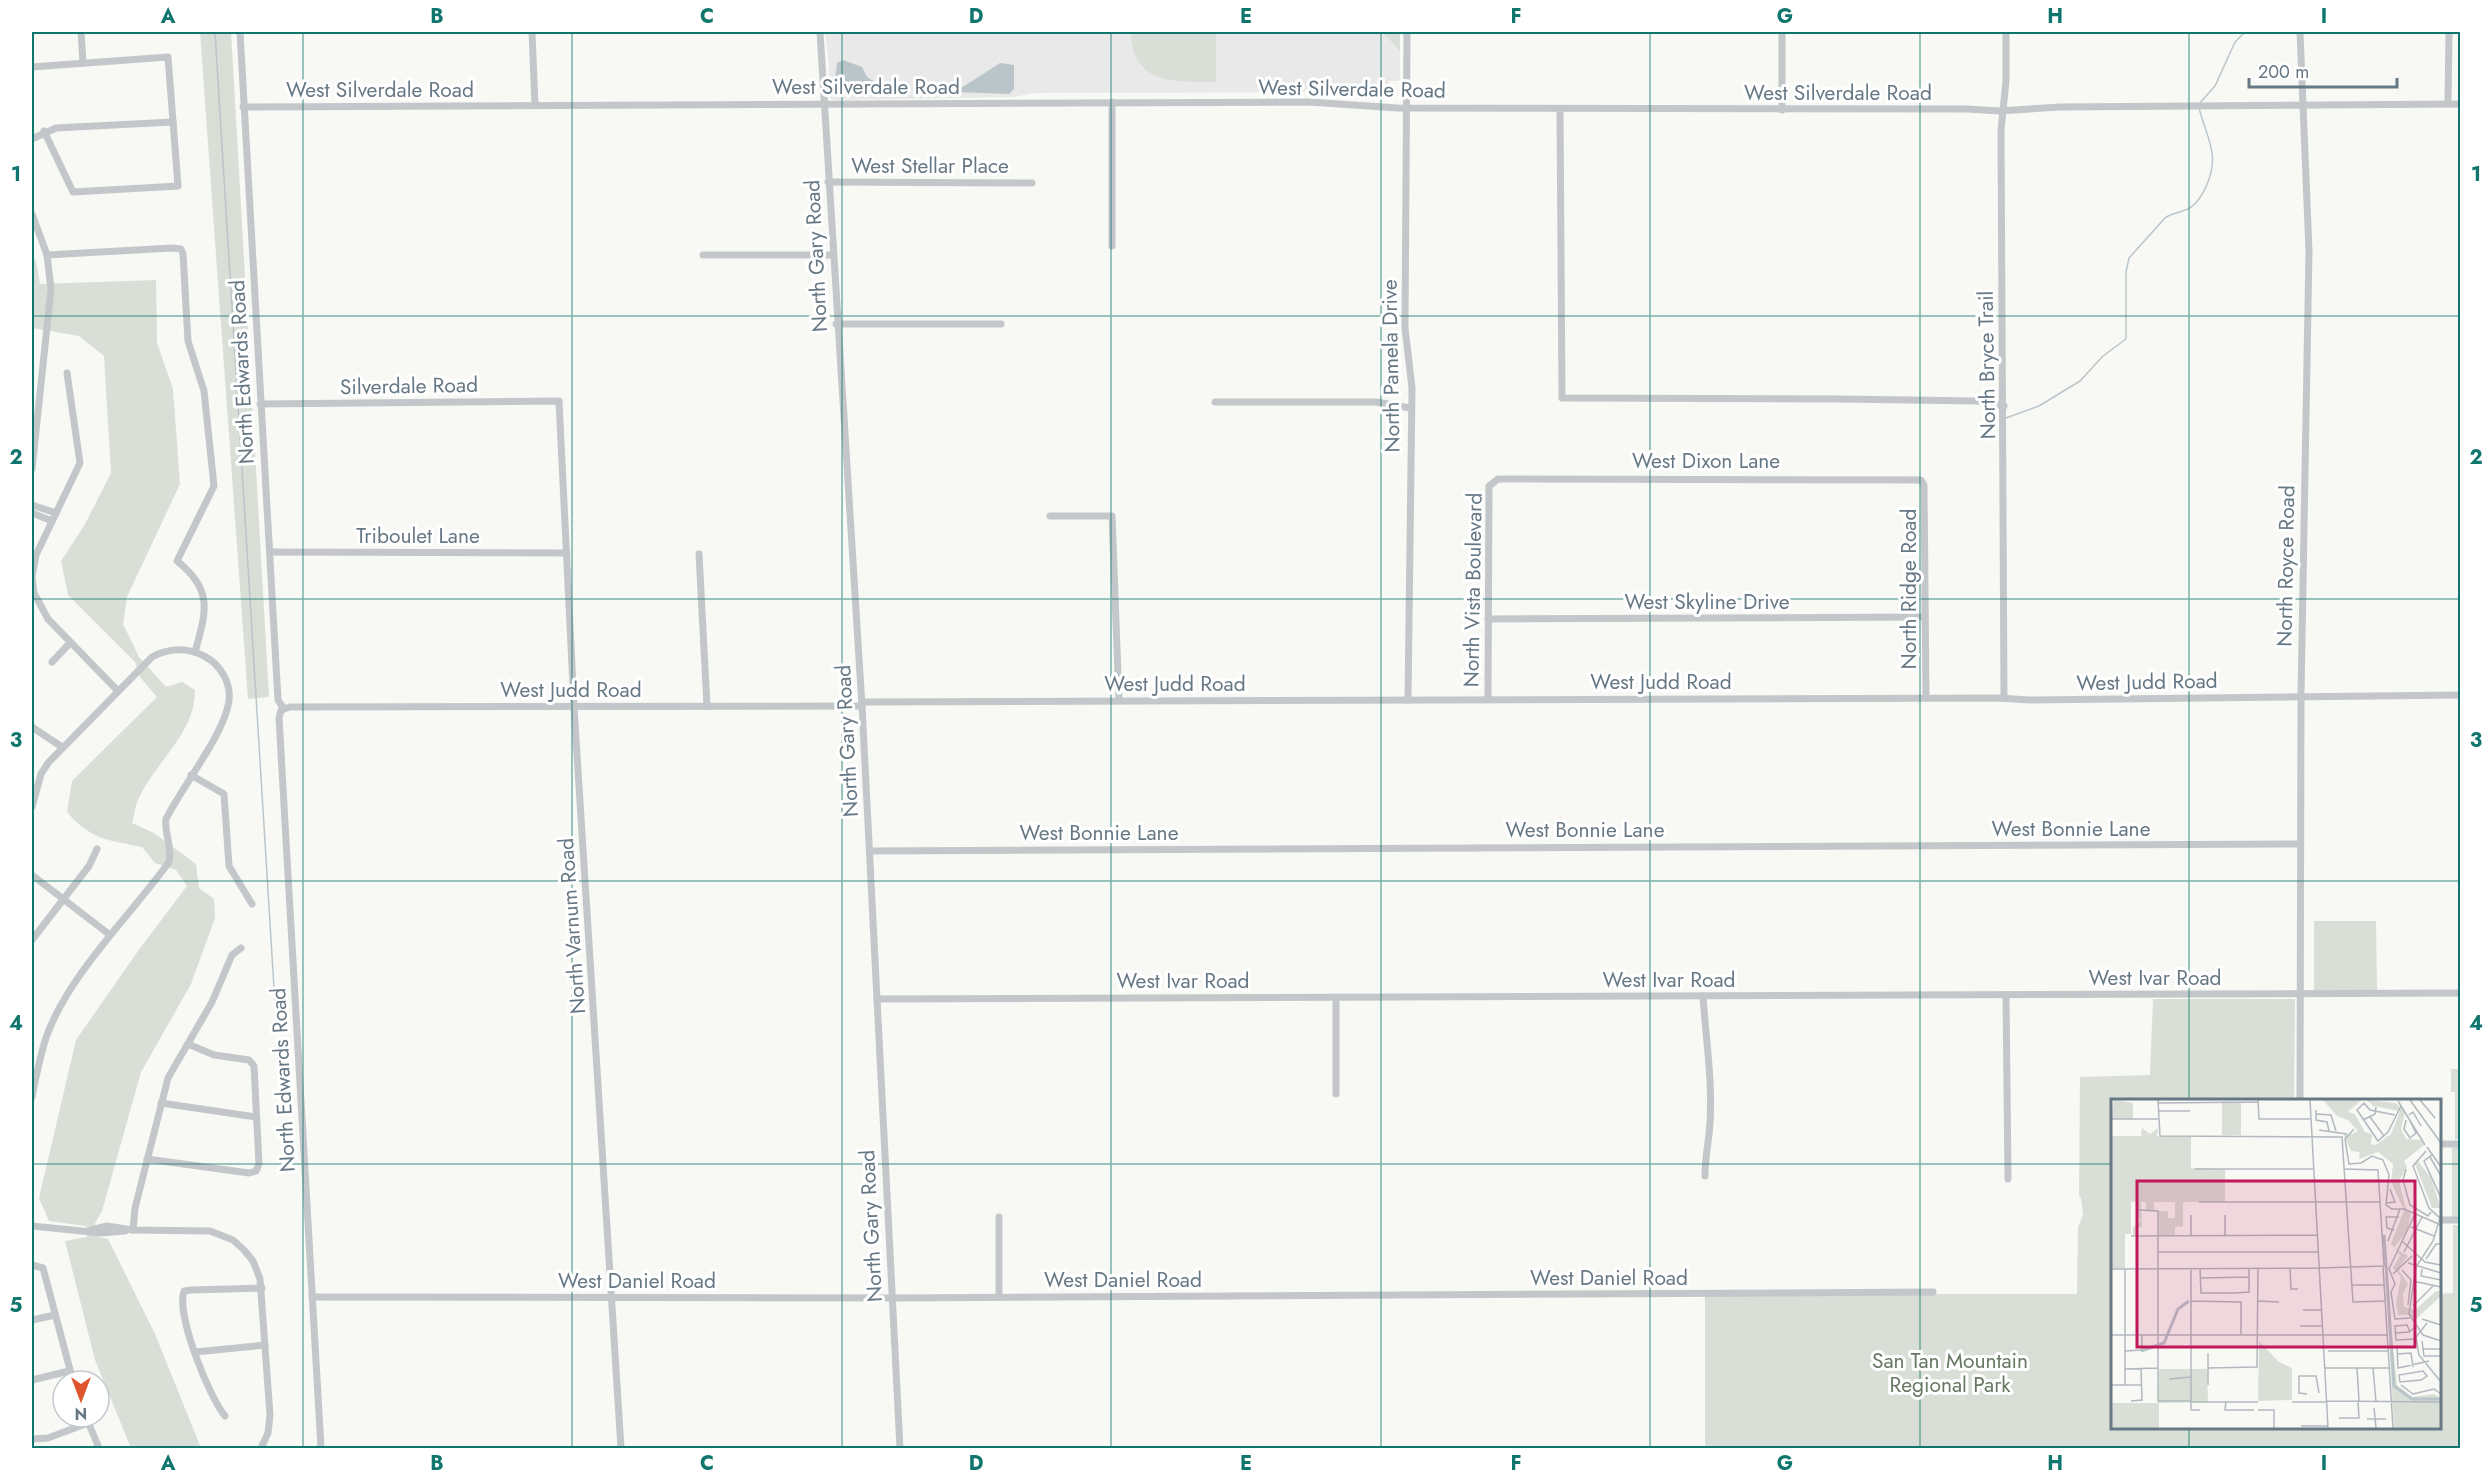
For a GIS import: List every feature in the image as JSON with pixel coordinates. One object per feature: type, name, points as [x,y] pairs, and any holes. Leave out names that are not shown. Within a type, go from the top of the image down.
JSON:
[{"type":"street","points":[[81,32],[83,63]]},
{"type":"street","name":"North Edwards Road","points":[[240,32],[278,700],[283,710],[279,718],[321,1449]]},
{"type":"street","points":[[532,32],[535,105]]},
{"type":"street","name":"North Gary Road","points":[[820,32],[836,324],[862,704],[900,1449]]},
{"type":"street","name":"North Pamela Drive","points":[[1407,32],[1405,328],[1412,388],[1408,700]]},
{"type":"street","points":[[1782,32],[1782,110]]},
{"type":"street","name":"North Bryce Trail","points":[[2004,698],[2001,180],[2006,32]]},
{"type":"street","name":"North Royce Road","points":[[2300,32],[2305,104],[2309,252],[2301,695],[2300,1099]]},
{"type":"street","points":[[2448,104],[2449,32]]},
{"type":"street","points":[[32,66],[168,57],[178,186],[73,192],[44,131]]},
{"type":"street","points":[[1112,102],[1112,246]]},
{"type":"street","name":"West Silverdale Road","points":[[243,107],[1309,102],[1406,108],[2003,111],[2060,107],[2460,104]]},
{"type":"street","points":[[1560,109],[1562,398],[1977,401],[2004,406]]},
{"type":"street","points":[[32,139],[44,131],[56,128],[173,122]]},
{"type":"street","name":"West Stellar Place","points":[[828,182],[1032,183]]},
{"type":"street","points":[[32,214],[47,255],[50,306],[32,469]]},
{"type":"street","points":[[47,255],[182,249],[188,341],[204,391],[214,486],[177,561],[195,577],[204,597],[206,608],[195,652]]},
{"type":"street","points":[[703,255],[832,255]]},
{"type":"street","points":[[836,324],[1001,324]]},
{"type":"street","points":[[67,373],[80,463],[33,566],[34,592],[41,610],[70,644],[117,690]]},
{"type":"street","name":"Silverdale Road","points":[[260,404],[559,401]]},
{"type":"street","name":"North Varnum Road","points":[[559,401],[574,706],[621,1449]]},
{"type":"street","points":[[1215,402],[1376,402],[1410,408]]},
{"type":"street","name":"West Dixon Lane","points":[[1491,482],[1498,479],[1612,477],[1921,480]]},
{"type":"street","name":"North Ridge Road","points":[[1921,480],[1924,485],[1926,698]]},
{"type":"street","name":"North Vista Boulevard","points":[[1488,699],[1489,486],[1491,482]]},
{"type":"street","points":[[32,505],[56,513]]},
{"type":"street","points":[[32,513],[52,521]]},
{"type":"street","points":[[1050,516],[1112,516],[1119,701]]},
{"type":"street","name":"Triboulet Lane","points":[[270,552],[567,553]]},
{"type":"street","points":[[699,554],[707,706]]},
{"type":"street","name":"West Skyline Drive","points":[[1488,620],[1925,617]]},
{"type":"street","points":[[52,662],[70,644]]},
{"type":"street","points":[[32,807],[41,774],[62,747],[117,690],[161,652],[169,649],[195,652],[212,660],[223,672],[229,694],[225,715],[166,819],[165,831],[171,854],[169,862],[110,935],[56,1017],[34,1071],[32,1097]]},
{"type":"street","name":"West Judd Road","points":[[283,710],[1119,701],[1926,698],[2030,700],[2301,695],[2460,695]]},
{"type":"street","points":[[32,727],[62,747]]},
{"type":"street","points":[[191,775],[224,794],[230,866],[252,904]]},
{"type":"street","name":"West Bonnie Lane","points":[[870,851],[2300,844]]},
{"type":"street","points":[[32,940],[89,866],[97,849]]},
{"type":"street","points":[[32,874],[110,935]]},
{"type":"street","points":[[133,1230],[135,1208],[168,1078],[212,1002],[232,955],[241,948]]},
{"type":"street","name":"West Ivar Road","points":[[877,999],[2460,993]]},
{"type":"street","points":[[2006,995],[2008,1179]]},
{"type":"street","points":[[1703,996],[1709,1070],[1709,1135],[1705,1152],[1705,1176]]},
{"type":"street","points":[[1336,997],[1336,1094]]},
{"type":"street","points":[[147,1159],[249,1173],[256,1172],[259,1164],[254,1066],[249,1060],[214,1055],[188,1044]]},
{"type":"street","points":[[161,1103],[256,1117]]},
{"type":"street","points":[[2441,1144],[2460,1144]]},
{"type":"street","points":[[999,1217],[999,1297]]},
{"type":"street","points":[[2441,1221],[2460,1220]]},
{"type":"street","points":[[32,1226],[91,1230],[210,1231],[233,1240],[253,1261],[262,1288],[270,1423],[261,1449]]},
{"type":"street","points":[[32,1265],[43,1268],[68,1369]]},
{"type":"street","points":[[225,1416],[215,1404],[185,1324],[182,1298],[184,1291],[262,1288]]},
{"type":"street","name":"West Daniel Road","points":[[312,1297],[891,1298],[1933,1292]]},
{"type":"street","points":[[32,1320],[55,1315]]},
{"type":"street","points":[[195,1352],[265,1345]]},
{"type":"street","points":[[32,1380],[51,1376]]},
{"type":"street","points":[[32,1439],[48,1438],[68,1429]]},
{"type":"street","points":[[91,1429],[99,1449]]},
{"type":"shaded area","points":[[825,32],[1382,32],[1400,51],[1400,81],[1389,81],[1389,92],[1034,93],[1014,97],[833,100],[829,97],[829,66]]},
{"type":"shaded area","points":[[843,60],[862,67],[867,77],[879,85],[880,91],[855,94],[839,89],[835,82],[837,63]]},
{"type":"shaded area","points":[[1000,63],[1014,65],[1014,89],[1009,94],[955,92]]},
{"type":"green space","points":[[200,32],[231,32],[269,697],[248,699]]},
{"type":"green space","points":[[1131,32],[1216,32],[1216,82],[1172,80],[1148,71],[1139,62],[1133,49]]},
{"type":"green space","points":[[1382,32],[1400,32],[1400,51]]},
{"type":"green space","points":[[32,257],[36,261],[40,284],[156,280],[157,343],[173,389],[180,484],[127,597],[123,624],[139,657],[166,687],[182,682],[195,690],[189,720],[182,734],[145,786],[137,803],[132,823],[154,833],[196,864],[199,888],[214,899],[215,918],[191,984],[141,1072],[102,1211],[95,1223],[98,1237],[108,1239],[155,1334],[201,1448],[131,1448],[111,1399],[111,1369],[99,1369],[95,1360],[65,1241],[87,1237],[86,1226],[49,1221],[39,1198],[76,1040],[187,886],[176,870],[155,863],[142,847],[92,834],[67,812],[72,781],[157,697],[140,677],[135,662],[68,595],[61,561],[84,526],[111,473],[104,356],[79,336],[32,328]]},
{"type":"green space","points":[[2314,921],[2376,921],[2377,990],[2314,990]]},
{"type":"green space","name":"San Tan Mountain Regional Park","points":[[2153,999],[2295,999],[2294,1099],[2111,1099],[2111,1429],[2441,1429],[2441,1294],[2453,1293],[2453,1225],[2460,1225],[2460,1448],[1705,1448],[1705,1294],[2077,1294],[2078,1227],[2083,1215],[2079,1195],[2080,1077],[2150,1075]]},
{"type":"green space","points":[[2451,1069],[2460,1069],[2460,1138],[2455,1140],[2455,1092],[2451,1092]]},
{"type":"green space","points":[[2452,1145],[2460,1147],[2460,1218],[2452,1218]]},
{"type":"waterway","points":[[215,32],[275,1004]]},
{"type":"waterway","points":[[2199,104],[2215,86],[2235,42],[2245,32]]},
{"type":"waterway","points":[[2006,418],[2039,406],[2080,381],[2103,356],[2126,339],[2126,272],[2129,258],[2165,218],[2188,209],[2196,203],[2210,177],[2213,157],[2199,108]]}]
